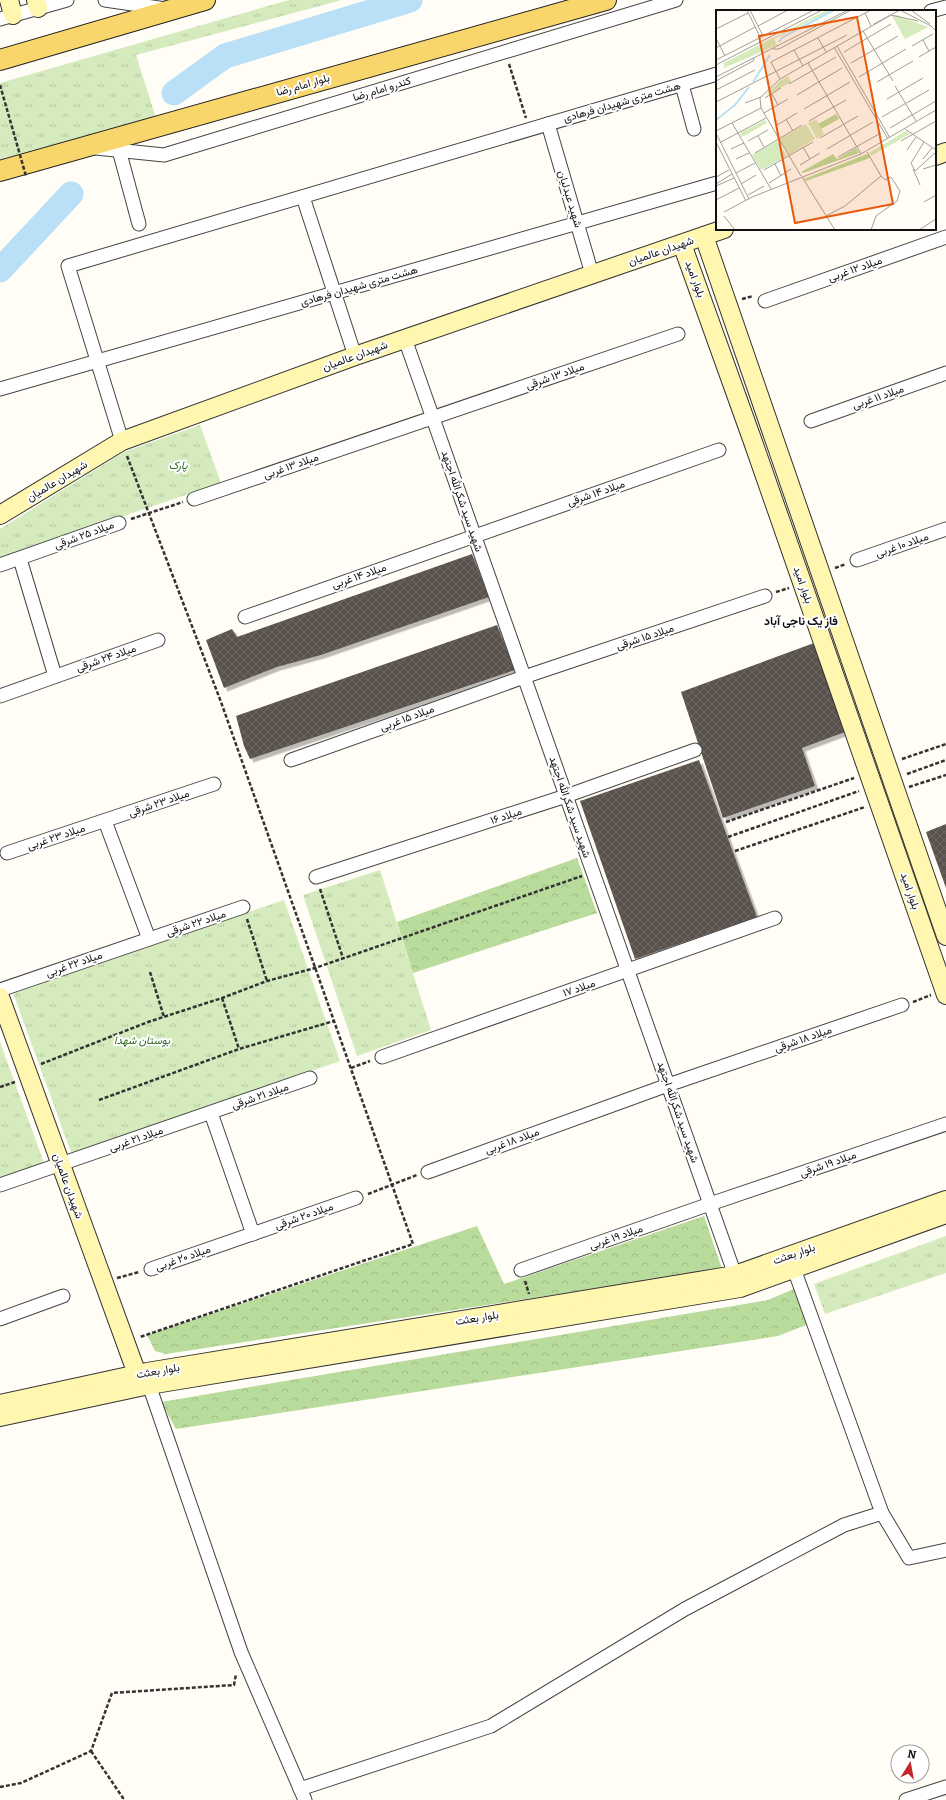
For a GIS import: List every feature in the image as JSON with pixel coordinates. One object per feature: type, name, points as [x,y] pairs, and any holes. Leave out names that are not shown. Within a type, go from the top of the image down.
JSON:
[{"type":"main road","points":[[0,60],[205,0]]},
{"type":"main road","name":"بلوار امام رضا","points":[[0,171],[606,0]]},
{"type":"street","points":[[7,11],[37,4],[67,0]]},
{"type":"street","points":[[105,0],[172,10]]},
{"type":"street","name":"کندرو امام رضا","points":[[85,146],[164,155],[676,0]]},
{"type":"street","points":[[935,10],[946,7]]},
{"type":"street","name":"هشت متری شهیدان فرهادی","points":[[97,361],[68,266],[716,74]]},
{"type":"street","points":[[682,85],[694,129]]},
{"type":"street","name":"شهید عبدلیان","points":[[548,124],[592,274]]},
{"type":"street","points":[[119,150],[139,224]]},
{"type":"street","points":[[936,156],[946,152]]},
{"type":"street","name":"هشت متری شهیدان فرهادی","points":[[0,389],[716,183]]},
{"type":"street","points":[[302,197],[335,292],[355,356]]},
{"type":"street","name":"شهیدان عالمیان","points":[[0,515],[123,445],[355,356],[721,230]]},
{"type":"street","name":"بلوار امید","points":[[704,236],[946,936]]},
{"type":"street","name":"میلاد ۱۲ غربی","points":[[765,301],[946,237]]},
{"type":"street","name":"بلوار امید","points":[[682,244],[861,750],[942,994]]},
{"type":"street","name":"میلاد ۱۳ شرقی","points":[[432,418],[678,334]]},
{"type":"street","name":"شهید سید شکرالله اجتهد","points":[[405,339],[735,1275]]},
{"type":"street","points":[[97,361],[123,445]]},
{"type":"street","name":"میلاد ۱۱ غربی","points":[[811,421],[946,373]]},
{"type":"street","name":"میلاد ۱۳ غربی","points":[[194,499],[432,418]]},
{"type":"street","name":"میلاد ۱۴ شرقی","points":[[474,536],[718,450]]},
{"type":"street","name":"میلاد ۲۵ شرقی","points":[[0,566],[119,523]]},
{"type":"street","name":"میلاد ۱۰ غربی","points":[[857,560],[946,529]]},
{"type":"street","name":"میلاد ۱۴ غربی","points":[[245,617],[474,536]]},
{"type":"street","points":[[20,559],[55,676]]},
{"type":"street","name":"میلاد ۱۵ شرقی","points":[[524,677],[765,596]]},
{"type":"street","name":"میلاد ۲۴ شرقی","points":[[0,696],[158,640]]},
{"type":"street","name":"میلاد ۱۵ غربی","points":[[291,760],[524,677]]},
{"type":"street","points":[[861,750],[879,743]]},
{"type":"street","name":"میلاد ۱۶","points":[[316,878],[566,796],[695,750]]},
{"type":"street","name":"میلاد ۲۳ شرقی","points":[[105,821],[214,784]]},
{"type":"street","points":[[887,826],[905,819]]},
{"type":"street","points":[[105,821],[149,939]]},
{"type":"street","name":"میلاد ۲۳ غربی","points":[[7,853],[105,821]]},
{"type":"street","name":"میلاد ۲۲ شرقی","points":[[149,939],[243,907]]},
{"type":"street","name":"میلاد ۱۷","points":[[382,1057],[775,918]]},
{"type":"street","name":"میلاد ۲۲ غربی","points":[[0,990],[149,939]]},
{"type":"street","name":"شهیدان عالمیان","points":[[0,997],[60,1165],[143,1380]]},
{"type":"street","name":"میلاد ۱۸ شرقی","points":[[668,1085],[902,1005]]},
{"type":"street","name":"میلاد ۲۱ شرقی","points":[[211,1113],[310,1078]]},
{"type":"street","name":"میلاد ۱۸ غربی","points":[[428,1172],[668,1085]]},
{"type":"street","points":[[211,1113],[253,1234]]},
{"type":"street","name":"میلاد ۲۱ غربی","points":[[0,1185],[211,1113]]},
{"type":"street","name":"میلاد ۱۹ شرقی","points":[[710,1204],[946,1124]]},
{"type":"street","name":"میلاد ۲۰ شرقی","points":[[253,1234],[356,1198]]},
{"type":"street","name":"بلوار بعثت","points":[[0,1404],[735,1275],[946,1200]]},
{"type":"street","name":"میلاد ۱۹ غربی","points":[[521,1270],[710,1204]]},
{"type":"street","name":"بلوار بعثت","points":[[0,1418],[143,1380],[740,1288],[946,1214]]},
{"type":"street","name":"میلاد ۲۰ غربی","points":[[151,1269],[253,1234]]},
{"type":"street","points":[[794,1269],[882,1513],[909,1558],[946,1550]]},
{"type":"street","points":[[0,1319],[63,1296]]},
{"type":"street","points":[[143,1380],[241,1652],[302,1794],[491,1726],[685,1609],[844,1525],[882,1513]]},
{"type":"street","points":[[906,1800],[946,1787]]},
{"type":"path","points":[[506,52],[529,129]]},
{"type":"path","points":[[0,85],[26,176]]},
{"type":"path","points":[[728,305],[762,293],[765,301]]},
{"type":"path","points":[[123,445],[221,702],[413,1244],[133,1339]]},
{"type":"path","points":[[149,512],[194,499]]},
{"type":"path","name":"میلاد ۲۵ شرقی","points":[[119,523],[149,512]]},
{"type":"path","points":[[820,573],[857,560]]},
{"type":"path","points":[[765,596],[802,583]]},
{"type":"path","points":[[895,761],[946,744]]},
{"type":"path","points":[[901,776],[946,760]]},
{"type":"path","points":[[726,822],[862,775]]},
{"type":"path","points":[[905,789],[946,775]]},
{"type":"path","points":[[728,837],[866,788]]},
{"type":"path","points":[[735,851],[871,804]]},
{"type":"path","points":[[37,1066],[164,1017],[267,982],[315,968],[593,872]]},
{"type":"path","points":[[316,878],[344,958]]},
{"type":"path","points":[[243,907],[267,982]]},
{"type":"path","points":[[150,972],[164,1017]]},
{"type":"path","points":[[902,1005],[942,994]]},
{"type":"path","points":[[222,998],[238,1049]]},
{"type":"path","points":[[99,1100],[238,1049],[334,1021]]},
{"type":"path","points":[[351,1068],[382,1057]]},
{"type":"path","points":[[0,1087],[19,1081]]},
{"type":"path","points":[[356,1198],[428,1172]]},
{"type":"path","name":"میلاد ۲۰ غربی","points":[[113,1280],[151,1269]]},
{"type":"path","points":[[521,1270],[531,1300]]},
{"type":"path","points":[[0,1787],[22,1783],[91,1751],[112,1693],[234,1686],[241,1652]]},
{"type":"path","points":[[91,1751],[123,1798],[122,1800]]},
{"type":"green space","points":[[289,0],[342,0],[136,55],[156,118],[0,159],[0,83]]},
{"type":"green space","name":"پارک","points":[[200,425],[221,483],[0,558],[0,529],[124,452]]},
{"type":"green space","points":[[577,858],[597,913],[413,973],[397,922]]},
{"type":"green space","points":[[380,870],[431,1030],[357,1056],[303,895]]},
{"type":"green space","name":"بوستان شهدا","points":[[284,900],[340,1061],[72,1155],[13,993]]},
{"type":"green space","points":[[0,1042],[44,1163],[0,1177]]},
{"type":"green space","points":[[704,1216],[722,1269],[166,1354],[155,1351],[147,1335],[477,1226],[504,1284]]},
{"type":"green space","points":[[946,1236],[946,1273],[825,1314],[814,1284]]},
{"type":"green space","points":[[796,1288],[809,1324],[778,1336],[176,1429],[161,1402],[768,1300]]},
{"type":"building","points":[[472,554],[489,597],[321,655],[277,667],[224,688],[206,640],[232,629],[237,637]]},
{"type":"building","points":[[497,625],[515,670],[250,759],[244,746],[236,716]]},
{"type":"building","points":[[814,643],[845,732],[802,748],[815,786],[723,818],[681,692]]},
{"type":"building","points":[[699,760],[757,917],[635,959],[580,801]]},
{"type":"building","points":[[946,824],[946,888],[926,832]]},
{"type":"waterway","points":[[174,93],[225,56],[410,0]]},
{"type":"waterway","points":[[0,270],[71,194]]},
{"type":"district","name":"فاز یک ناجی آباد","points":[[801,621]]}]
